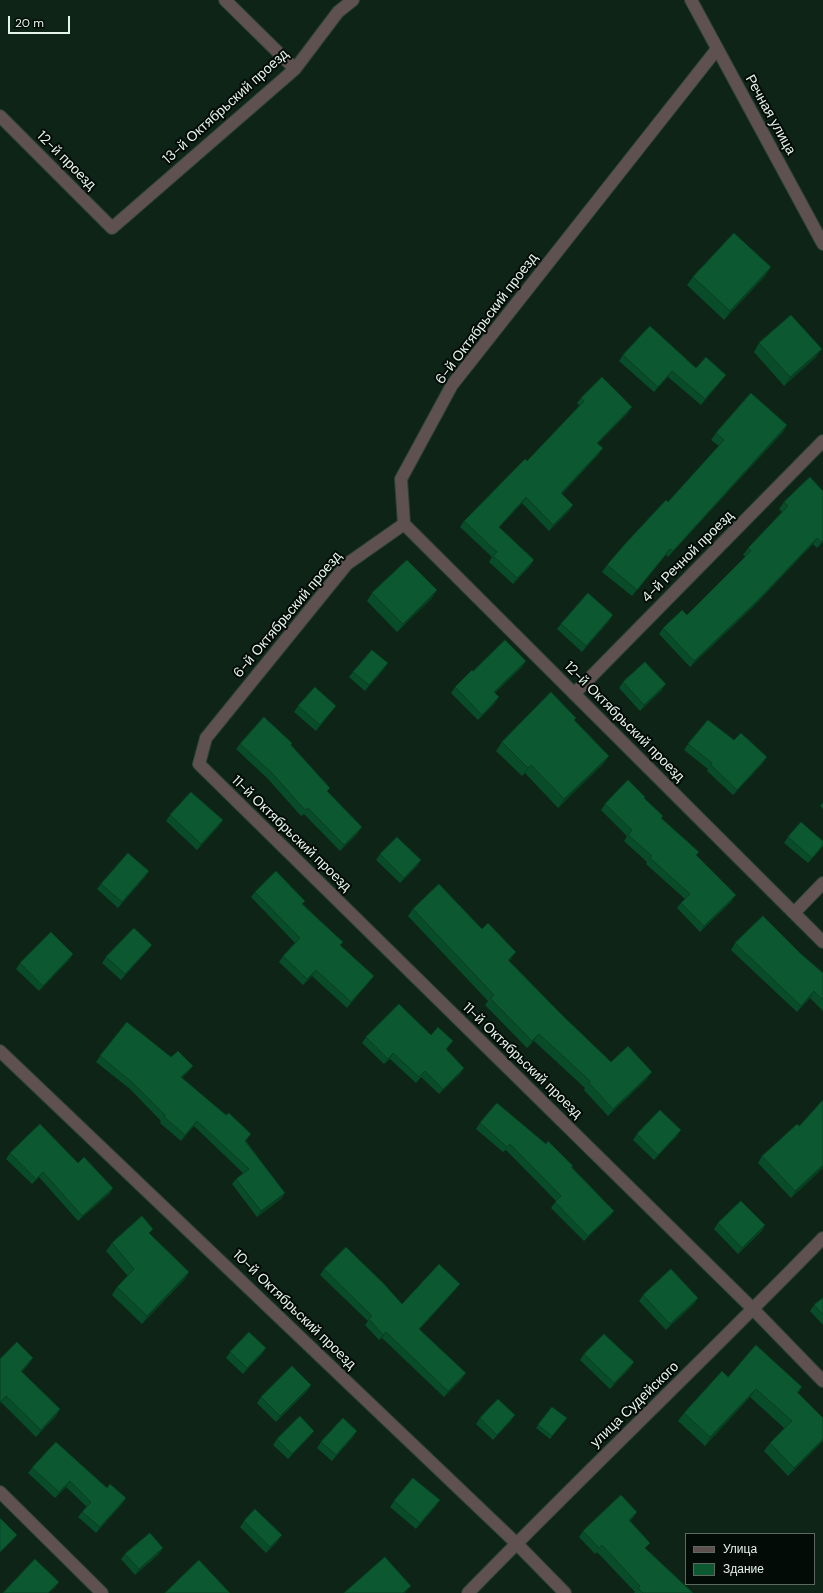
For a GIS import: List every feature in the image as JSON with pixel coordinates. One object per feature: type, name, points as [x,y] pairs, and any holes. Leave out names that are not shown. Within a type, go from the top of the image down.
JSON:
[{"type":"street","points":[[225,0],[295,69]]},
{"type":"street","name":"13-й Октябрьский проезд","points":[[112,228],[295,69],[338,12],[352,0]]},
{"type":"street","name":"Речная улица","points":[[690,0],[823,244]]},
{"type":"street","name":"6-й Октябрьский проезд","points":[[199,764],[206,738],[347,564],[404,524],[401,479],[452,385],[717,49]]},
{"type":"street","name":"12-й проезд","points":[[0,116],[112,228]]},
{"type":"street","name":"4-й Речной проезд","points":[[574,694],[823,441]]},
{"type":"street","name":"12-й Октябрьский проезд","points":[[404,524],[823,942]]},
{"type":"street","name":"11-й Октябрьский проезд","points":[[199,764],[753,1309],[823,1381]]},
{"type":"street","points":[[794,913],[823,884]]},
{"type":"street","name":"10-й Октябрьский проезд","points":[[0,1051],[516,1543],[565,1593]]},
{"type":"street","name":"улица Судейского","points":[[468,1593],[516,1543],[823,1238]]},
{"type":"street","points":[[0,1492],[102,1593]]},
{"type":"building","points":[[734,233],[771,267],[730,311],[693,277]]},
{"type":"building","points":[[791,315],[822,349],[790,377],[759,343]]},
{"type":"building","points":[[650,326],[696,368],[706,357],[726,375],[705,399],[672,371],[658,387],[623,355]]},
{"type":"building","points":[[602,377],[632,407],[597,443],[603,448],[561,493],[573,505],[553,525],[526,497],[499,527],[534,560],[517,578],[493,556],[497,552],[464,521],[525,459],[527,461],[584,401],[581,398]]},
{"type":"building","points":[[751,393],[787,425],[673,551],[670,549],[637,590],[607,565],[666,500],[668,502],[724,440],[716,433]]},
{"type":"building","points":[[810,477],[823,491],[823,540],[821,542],[817,538],[758,600],[694,661],[663,628],[682,610],[687,615],[751,551],[748,548],[788,506],[784,502]]},
{"type":"building","points":[[407,560],[437,590],[403,624],[372,593]]},
{"type":"building","points":[[588,593],[613,615],[586,646],[561,624]]},
{"type":"building","points":[[505,640],[526,661],[494,692],[499,697],[482,715],[455,687]]},
{"type":"building","points":[[372,650],[388,663],[369,685],[353,672]]},
{"type":"building","points":[[645,662],[666,684],[644,705],[623,682]]},
{"type":"building","points":[[315,687],[336,706],[320,725],[298,706]]},
{"type":"building","points":[[551,692],[576,718],[574,720],[609,756],[564,799],[531,765],[528,768],[502,742]]},
{"type":"building","points":[[264,717],[292,743],[291,745],[330,788],[327,791],[362,827],[344,845],[308,808],[305,810],[272,773],[240,744]]},
{"type":"building","points":[[708,720],[734,740],[741,733],[767,757],[737,790],[711,765],[712,763],[688,744]]},
{"type":"building","points":[[628,780],[663,816],[661,818],[699,852],[696,855],[736,895],[704,926],[681,903],[690,894],[650,858],[652,856],[628,835],[632,830],[605,804]]},
{"type":"building","points":[[191,792],[223,820],[201,844],[170,815]]},
{"type":"building","points":[[801,822],[823,841],[823,845],[812,858],[788,837]]},
{"type":"building","points":[[397,837],[421,860],[404,878],[380,854]]},
{"type":"building","points":[[128,853],[149,871],[122,902],[101,884]]},
{"type":"building","points":[[276,871],[305,901],[302,904],[343,942],[340,945],[374,976],[351,1002],[316,970],[307,979],[283,956],[300,938],[255,892]]},
{"type":"building","points":[[439,884],[482,929],[488,923],[516,952],[508,960],[611,1062],[628,1046],[652,1072],[613,1109],[589,1083],[590,1081],[539,1034],[532,1041],[490,998],[494,995],[413,909]]},
{"type":"building","points":[[763,916],[801,954],[823,973],[823,1000],[814,991],[801,1006],[735,943]]},
{"type":"building","points":[[134,928],[152,945],[125,974],[106,957]]},
{"type":"building","points":[[51,932],[73,954],[43,986],[20,963]]},
{"type":"building","points":[[399,1004],[431,1035],[438,1027],[453,1041],[446,1049],[464,1068],[443,1089],[425,1071],[419,1077],[393,1053],[388,1059],[366,1037]]},
{"type":"building","points":[[127,1022],[171,1057],[178,1051],[193,1066],[181,1077],[226,1115],[229,1113],[251,1134],[245,1141],[285,1193],[261,1211],[236,1179],[249,1169],[197,1121],[185,1135],[164,1117],[165,1115],[134,1084],[100,1056]]},
{"type":"building","points":[[823,1100],[823,1165],[795,1191],[762,1156],[797,1124],[799,1126]]},
{"type":"building","points":[[497,1103],[546,1144],[548,1141],[614,1211],[588,1236],[555,1202],[561,1196],[510,1144],[507,1147],[480,1123]]},
{"type":"building","points":[[660,1110],[681,1130],[658,1155],[637,1134]]},
{"type":"building","points":[[40,1124],[78,1163],[84,1157],[113,1188],[82,1216],[43,1172],[36,1179],[10,1153]]},
{"type":"building","points":[[741,1201],[765,1225],[742,1248],[718,1223]]},
{"type":"building","points":[[142,1216],[153,1229],[149,1233],[189,1272],[147,1316],[117,1287],[134,1269],[112,1243]]},
{"type":"building","points":[[346,1247],[402,1304],[439,1264],[460,1284],[419,1329],[466,1373],[448,1391],[386,1332],[383,1335],[369,1319],[372,1316],[324,1269]]},
{"type":"building","points":[[671,1269],[698,1298],[670,1324],[643,1295]]},
{"type":"building","points":[[823,1298],[823,1315],[814,1305]]},
{"type":"building","points":[[249,1332],[266,1348],[247,1368],[230,1352]]},
{"type":"building","points":[[604,1334],[634,1362],[614,1383],[584,1354]]},
{"type":"building","points":[[17,1342],[33,1358],[21,1371],[60,1409],[41,1430],[6,1396],[0,1402],[0,1359]]},
{"type":"building","points":[[756,1345],[802,1387],[797,1392],[823,1418],[823,1439],[794,1468],[770,1443],[792,1421],[756,1389],[710,1437],[684,1413],[722,1371],[728,1377]]},
{"type":"building","points":[[292,1366],[311,1385],[280,1416],[261,1397]]},
{"type":"building","points":[[498,1399],[515,1415],[497,1435],[480,1418]]},
{"type":"building","points":[[552,1407],[567,1418],[552,1436],[538,1425]]},
{"type":"building","points":[[300,1416],[314,1431],[292,1454],[277,1439]]},
{"type":"building","points":[[343,1418],[357,1431],[336,1455],[321,1442]]},
{"type":"building","points":[[56,1442],[107,1488],[110,1484],[126,1498],[100,1527],[82,1512],[91,1502],[70,1481],[59,1492],[32,1468]]},
{"type":"building","points":[[413,1478],[440,1500],[420,1523],[394,1501]]},
{"type":"building","points":[[621,1495],[637,1512],[629,1520],[650,1543],[645,1548],[693,1593],[643,1593],[638,1588],[640,1586],[602,1545],[599,1548],[583,1531]]},
{"type":"building","points":[[255,1509],[282,1535],[270,1547],[244,1521]]},
{"type":"building","points":[[0,1518],[17,1535],[0,1552]]},
{"type":"building","points":[[150,1533],[163,1548],[139,1569],[125,1554]]},
{"type":"building","points":[[385,1557],[411,1586],[403,1593],[344,1593]]},
{"type":"building","points":[[35,1559],[59,1582],[48,1593],[3,1593]]},
{"type":"building","points":[[199,1560],[230,1593],[165,1593]]}]
